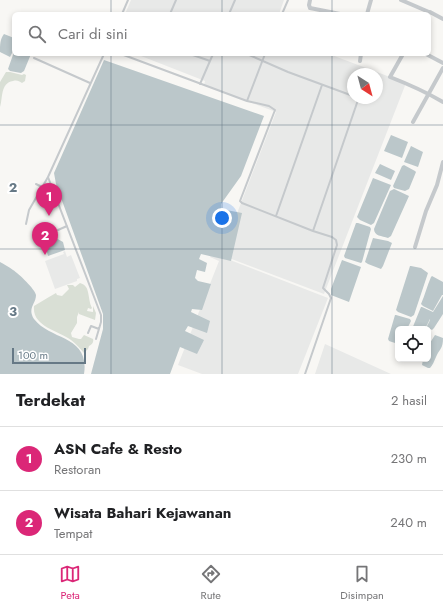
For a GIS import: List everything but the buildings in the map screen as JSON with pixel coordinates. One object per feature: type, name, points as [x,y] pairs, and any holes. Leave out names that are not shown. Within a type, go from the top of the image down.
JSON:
[{"type":"street","points":[[310,0],[310,8],[330,12]]},
{"type":"street","points":[[368,12],[370,0]]},
{"type":"street","points":[[401,0],[426,12]]},
{"type":"street","points":[[431,14],[443,19]]},
{"type":"street","points":[[360,61],[361,56]]},
{"type":"street","points":[[402,56],[390,77],[443,102]]},
{"type":"street","points":[[429,56],[443,64]]},
{"type":"street","points":[[413,122],[443,68]]},
{"type":"street","points":[[415,247],[426,211],[437,185],[443,162]]},
{"type":"lane","points":[[123,12],[128,0]]},
{"type":"lane","points":[[171,12],[176,0]]},
{"type":"lane","points":[[230,12],[235,0]]},
{"type":"lane","points":[[283,12],[288,0]]},
{"type":"lane","points":[[26,224],[29,210],[48,177],[103,56]]},
{"type":"lane","points":[[126,56],[247,101],[269,106],[275,110],[240,201],[313,231],[332,237],[336,240],[337,245],[323,288],[331,298],[305,374]]},
{"type":"lane","points":[[196,56],[210,61]]},
{"type":"lane","points":[[200,84],[212,56]]},
{"type":"lane","points":[[252,56],[288,72],[347,94]]},
{"type":"lane","points":[[247,101],[264,56]]},
{"type":"lane","points":[[34,58],[90,83]]},
{"type":"lane","points":[[276,216],[322,85]]},
{"type":"lane","points":[[313,231],[357,104]]},
{"type":"lane","points":[[48,177],[101,315],[96,339]]},
{"type":"lane","points":[[36,184],[42,186]]},
{"type":"lane","points":[[58,230],[67,226]]},
{"type":"lane","points":[[88,333],[91,326],[99,329]]},
{"type":"shaded area","points":[[131,0],[284,0],[280,12],[126,12]]},
{"type":"shaded area","points":[[4,34],[12,37],[12,53],[10,57],[0,52],[0,45]]},
{"type":"shaded area","points":[[13,56],[30,56],[24,71],[21,73],[10,71],[8,69]]},
{"type":"shaded area","points":[[141,56],[334,56],[366,68],[347,68],[347,104],[383,104],[383,74],[406,83],[324,294],[221,255],[276,112],[204,85],[205,81]]},
{"type":"shaded area","points":[[104,60],[264,116],[241,176],[221,204],[221,209],[242,213],[231,261],[201,254],[199,259],[207,263],[205,272],[197,270],[195,278],[198,281],[211,284],[202,310],[192,309],[191,312],[210,321],[207,333],[188,326],[185,331],[204,340],[197,354],[180,347],[170,374],[91,374],[103,329],[103,314],[56,184],[54,173]]},
{"type":"shaded area","points":[[6,72],[22,75],[24,74],[26,75],[25,81],[22,83],[18,81],[9,82],[6,85],[0,107],[0,82]]},
{"type":"shaded area","points":[[391,135],[408,142],[402,158],[384,151]]},
{"type":"shaded area","points":[[411,146],[423,152],[418,167],[404,162]]},
{"type":"shaded area","points":[[380,164],[395,171],[391,180],[375,173]]},
{"type":"shaded area","points":[[404,165],[416,172],[409,189],[405,191],[394,188],[393,186],[402,166]]},
{"type":"shaded area","points":[[373,178],[391,185],[374,223],[371,225],[357,217]]},
{"type":"shaded area","points":[[394,189],[409,196],[391,236],[388,238],[375,233],[374,229],[390,191]]},
{"type":"shaded area","points":[[356,223],[370,227],[371,229],[361,263],[345,258],[344,256]]},
{"type":"shaded area","points":[[49,236],[63,242],[65,250],[48,256],[44,240],[45,237]]},
{"type":"shaded area","points":[[373,238],[392,243],[381,269],[365,262]]},
{"type":"shaded area","points":[[65,251],[67,257],[71,255],[80,278],[77,279],[77,281],[55,289],[45,261],[64,254],[63,252]]},
{"type":"shaded area","points":[[212,253],[328,298],[298,374],[202,374],[178,365],[219,261],[210,257]]},
{"type":"shaded area","points":[[342,260],[361,267],[349,302],[331,295],[331,289]]},
{"type":"shaded area","points":[[0,262],[19,275],[35,292],[36,298],[31,312],[34,319],[41,326],[68,340],[81,352],[84,361],[84,374],[0,374]]},
{"type":"shaded area","points":[[410,266],[421,268],[428,273],[414,315],[411,317],[396,310]]},
{"type":"shaded area","points":[[432,276],[443,282],[443,295],[433,311],[421,304]]},
{"type":"shaded area","points":[[80,283],[86,287],[92,308],[88,308],[87,311],[93,312],[93,306],[96,313],[95,320],[79,314],[79,312],[77,323],[71,333],[72,337],[79,339],[81,339],[84,335],[93,339],[91,345],[84,353],[71,340],[41,323],[34,313],[34,306],[56,293],[57,295],[62,296],[69,289],[67,285],[73,285],[75,287]]},
{"type":"shaded area","points":[[443,296],[443,314],[434,328],[432,330],[431,326],[427,326],[430,319],[426,326],[413,326],[421,307],[433,312]]},
{"type":"shaded area","points":[[395,315],[410,319],[411,321],[408,326],[395,326],[395,343],[389,341],[388,339]]},
{"type":"shaded area","points":[[435,335],[443,338],[441,348],[432,366],[428,368],[422,365],[422,362],[431,362],[431,341]]},
{"type":"shaded area","points":[[325,344],[391,374],[315,374]]},
{"type":"place","name":"ASN Cafe & Resto","points":[[49,216]]},
{"type":"place","name":"Wisata Bahari Kejawanan","points":[[45,255]]}]
